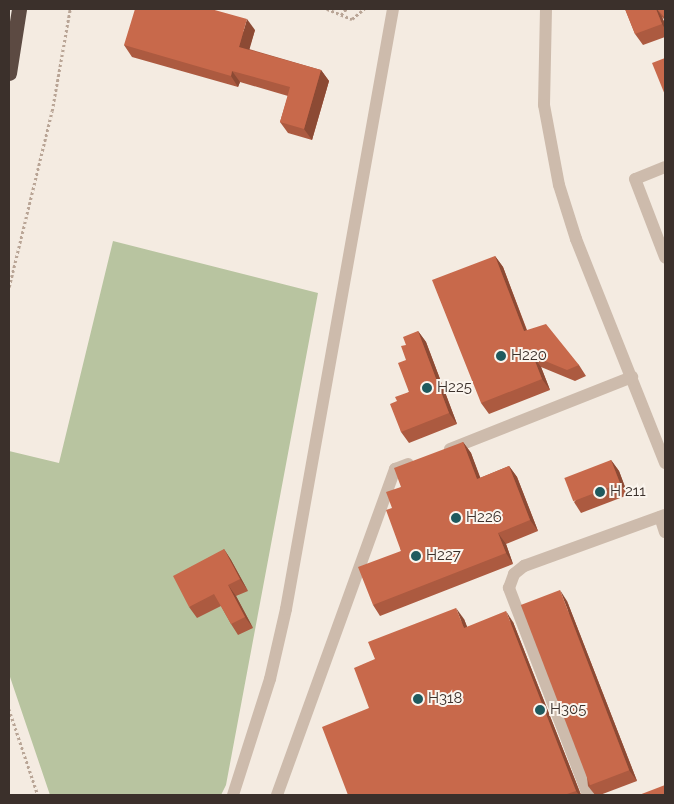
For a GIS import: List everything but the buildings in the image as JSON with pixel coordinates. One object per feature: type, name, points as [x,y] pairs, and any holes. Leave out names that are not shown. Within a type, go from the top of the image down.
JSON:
[{"type":"highway","points":[[9,73],[19,9]]},
{"type":"street","points":[[233,795],[270,679],[286,608],[393,9]]},
{"type":"street","points":[[546,9],[543,61],[549,144],[576,239],[665,463]]},
{"type":"street","points":[[665,167],[635,179],[665,257]]},
{"type":"street","points":[[441,452],[632,377]]},
{"type":"street","points":[[277,795],[395,469],[423,459]]},
{"type":"street","points":[[588,795],[508,588],[514,574],[524,566],[663,516],[665,532]]},
{"type":"path","points":[[9,287],[52,111],[70,9]]},
{"type":"path","points":[[328,9],[352,19],[364,9]]},
{"type":"path","points":[[341,15],[346,9]]},
{"type":"path","points":[[9,709],[38,795]]},
{"type":"green space","points":[[113,241],[318,293],[226,785],[221,795],[50,795],[9,674],[9,451],[59,463]]},
{"type":"place","name":"H220","points":[[501,356]]},
{"type":"place","name":"H225","points":[[427,388]]},
{"type":"place","name":"H 211","points":[[600,492]]},
{"type":"place","name":"H226","points":[[456,518]]},
{"type":"place","name":"H227","points":[[416,556]]},
{"type":"place","name":"H318","points":[[418,699]]},
{"type":"place","name":"H305","points":[[540,710]]}]
